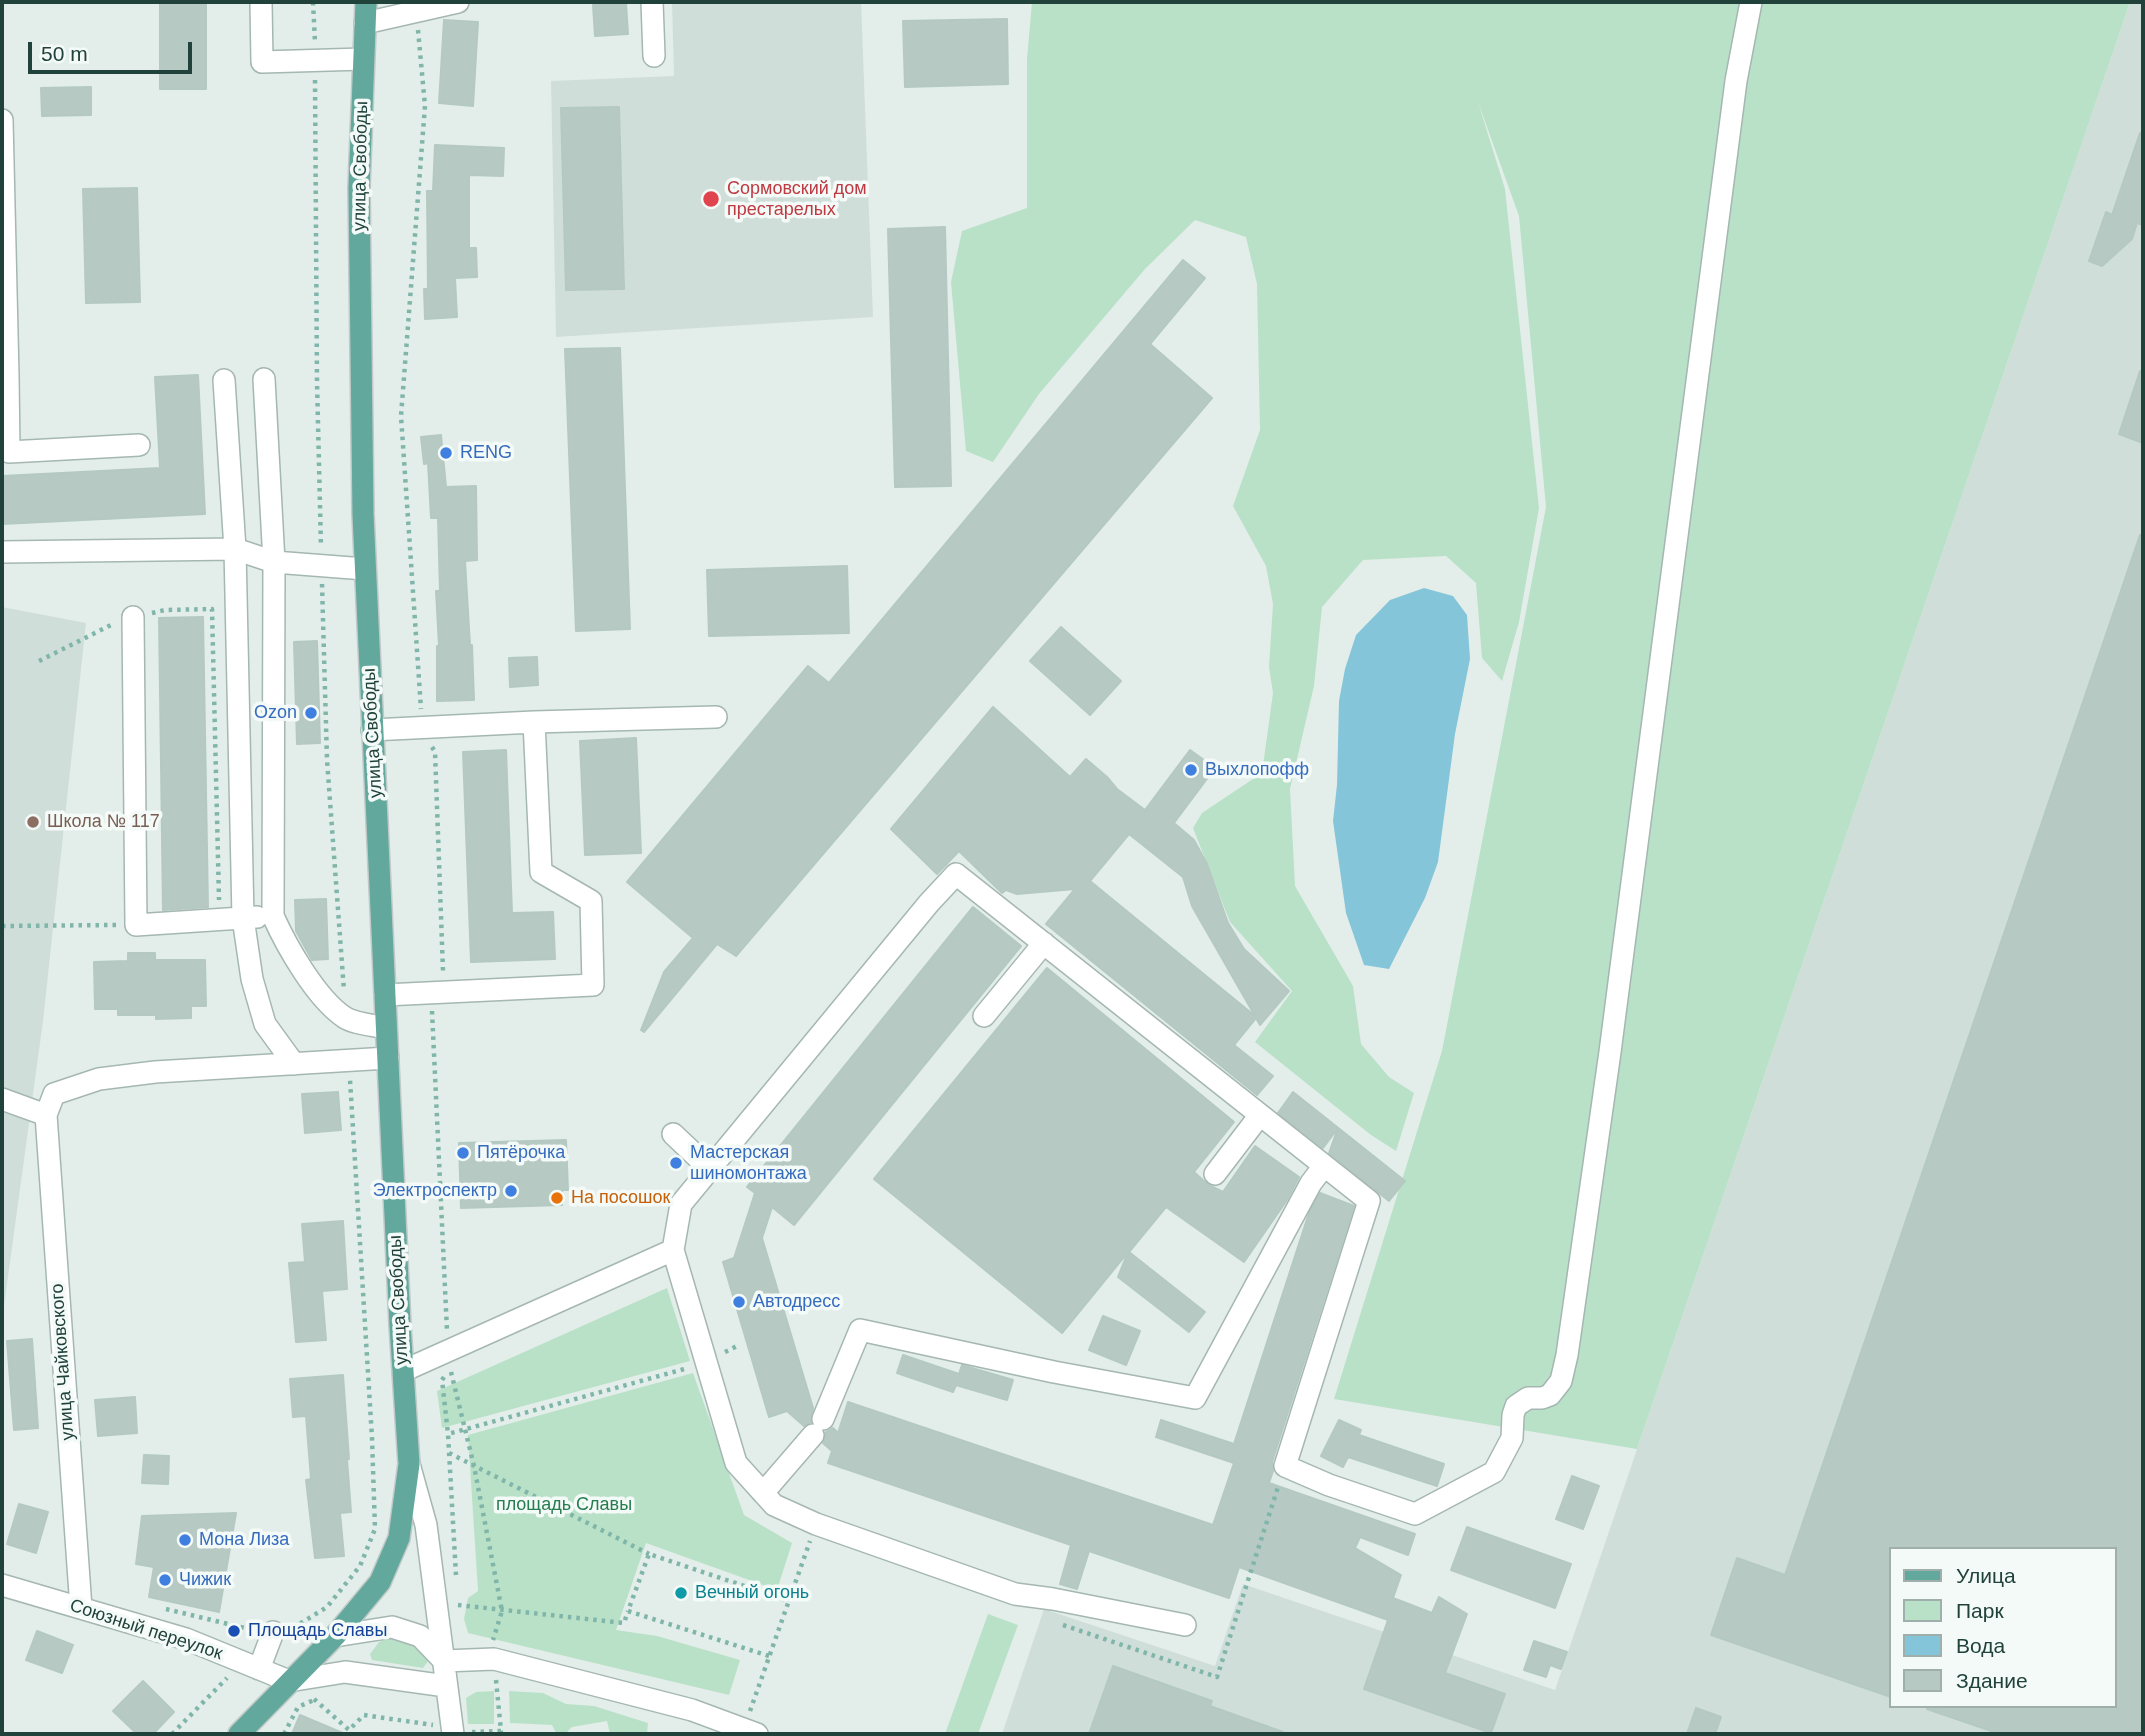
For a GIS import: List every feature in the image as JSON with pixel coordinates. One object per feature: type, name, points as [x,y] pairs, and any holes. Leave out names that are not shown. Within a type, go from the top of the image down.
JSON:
[{"type":"main road","name":"улица Свободы","points":[[239,1734],[296,1680],[380,1582],[399,1538],[409,1464],[365,569],[359,188],[366,2]]},
{"type":"street","points":[[261,2],[262,62],[363,59]]},
{"type":"street","points":[[365,23],[458,2]]},
{"type":"street","points":[[652,2],[654,56]]},
{"type":"street","points":[[1185,1625],[1016,1594],[816,1524],[774,1505],[736,1463],[673,1250],[681,1204],[929,903],[956,874],[1369,1201],[1285,1466],[1329,1485],[1415,1514],[1494,1472],[1512,1438],[1516,1406],[1528,1398],[1550,1395],[1561,1381],[1567,1355],[1610,1052],[1735,81],[1751,2]]},
{"type":"street","points":[[2,120],[5,376],[9,452],[139,445]]},
{"type":"street","points":[[264,379],[274,562],[273,916],[290,954],[330,1005],[346,1019],[386,1028]]},
{"type":"street","points":[[224,380],[236,549],[243,918],[252,979],[265,1024],[294,1063]]},
{"type":"street","points":[[2,552],[236,549],[274,562],[365,569]]},
{"type":"street","points":[[133,617],[136,925],[273,916]]},
{"type":"street","points":[[373,730],[716,717]]},
{"type":"street","points":[[385,995],[593,985],[591,901],[541,872],[534,722]]},
{"type":"street","points":[[984,1016],[1044,943]]},
{"type":"street","points":[[2,1099],[46,1115],[54,1094],[99,1079],[155,1072],[388,1058]]},
{"type":"street","name":"улица Чайковского","points":[[46,1115],[81,1608]]},
{"type":"street","points":[[1215,1174],[1260,1115]]},
{"type":"street","points":[[673,1134],[710,1169]]},
{"type":"street","points":[[764,1493],[818,1427],[860,1330],[1054,1372],[1195,1398],[1311,1183],[1324,1166]]},
{"type":"street","points":[[403,1371],[673,1250]]},
{"type":"street","name":"улица Свободы","points":[[409,1464],[426,1525],[453,1733]]},
{"type":"street","name":"Союзный переулок","points":[[2,1585],[186,1639],[251,1666],[296,1680]]},
{"type":"street","points":[[335,1636],[392,1627],[420,1636],[444,1661],[494,1649],[692,1710],[757,1734]]},
{"type":"street","points":[[251,1666],[272,1633]]},
{"type":"street","points":[[296,1680],[345,1672],[446,1686]]},
{"type":"path","points":[[313,2],[317,382],[327,760],[346,1019]]},
{"type":"path","points":[[416,11],[425,106],[401,416],[422,727],[435,752],[443,973],[431,991],[449,1351]]},
{"type":"path","points":[[39,661],[133,617],[165,610],[212,609],[219,920]]},
{"type":"path","points":[[2,926],[136,925]]},
{"type":"path","points":[[167,1609],[272,1633],[278,1638],[327,1607],[360,1566],[374,1529],[372,1438],[349,1060]]},
{"type":"path","points":[[448,1434],[706,1363],[737,1346]]},
{"type":"path","points":[[296,1680],[349,1730],[364,1714],[432,1724],[453,1733],[500,1732],[494,1649],[502,1611],[474,1465],[450,1367],[442,1380],[448,1434],[456,1581]]},
{"type":"path","points":[[449,1452],[649,1554],[789,1601]]},
{"type":"path","points":[[749,1713],[816,1524]]},
{"type":"path","points":[[457,1594],[458,1607],[624,1623],[649,1554]]},
{"type":"path","points":[[628,1611],[769,1656]]},
{"type":"path","points":[[172,1734],[251,1666]]},
{"type":"path","points":[[284,1734],[298,1707],[315,1700]]},
{"type":"shaded area","name":"Сормовский дом престарелых","points":[[672,2],[861,2],[873,317],[556,337],[551,81],[674,76]]},
{"type":"shaded area","points":[[2130,2],[2143,2],[2143,1734],[1002,1734],[1044,1609],[1215,1666],[1243,1584],[1555,1690]]},
{"type":"shaded area","name":"Школа № 117","points":[[2,607],[86,623],[43,1021],[4,1306],[2,1305]]},
{"type":"green space","points":[[1032,2],[2130,2],[1637,1449],[1334,1399],[1442,1051],[1546,507],[1519,216],[1478,102],[1505,189],[1539,508],[1519,622],[1502,681],[1482,658],[1476,583],[1446,556],[1363,560],[1322,607],[1314,686],[1290,789],[1295,886],[1353,986],[1361,1044],[1389,1077],[1414,1093],[1396,1151],[1371,1135],[1255,1042],[1292,991],[1230,922],[1193,828],[1202,813],[1262,773],[1273,693],[1269,667],[1273,604],[1266,566],[1233,506],[1260,430],[1257,284],[1246,237],[1195,220],[1145,269],[1039,394],[993,462],[966,451],[951,282],[962,231],[1027,208],[1027,59]]},
{"type":"green space","points":[[667,1288],[690,1361],[442,1428],[437,1391]]},
{"type":"green space","name":"площадь Славы","points":[[693,1373],[744,1515],[792,1543],[777,1590],[646,1543],[616,1630],[657,1636],[740,1660],[729,1695],[468,1633],[464,1619],[468,1598],[478,1591],[468,1435]]},
{"type":"green space","points":[[988,1614],[1018,1625],[978,1734],[945,1734]]},
{"type":"green space","points":[[395,1636],[408,1639],[429,1660],[423,1668],[372,1660],[370,1654],[379,1642]]},
{"type":"green space","points":[[494,1691],[494,1724],[468,1724],[466,1698],[476,1692]]},
{"type":"green space","points":[[509,1691],[543,1693],[566,1704],[594,1706],[648,1723],[647,1734],[610,1734],[607,1721],[572,1727],[565,1734],[556,1733],[552,1725],[510,1723]]},
{"type":"water","points":[[1424,588],[1453,596],[1467,615],[1470,659],[1455,734],[1438,862],[1425,898],[1389,969],[1364,965],[1346,913],[1333,821],[1337,785],[1339,701],[1345,669],[1356,635],[1390,600]]},
{"type":"building","points":[[160,2],[206,2],[206,89],[160,89]]},
{"type":"building","points":[[626,3],[628,34],[595,36],[593,5]]},
{"type":"building","points":[[1007,19],[1008,84],[905,87],[903,21]]},
{"type":"building","points":[[444,20],[478,22],[473,106],[439,103]]},
{"type":"building","points":[[91,87],[91,115],[42,116],[41,88]]},
{"type":"building","points":[[619,107],[624,289],[566,290],[561,108]]},
{"type":"building","points":[[2140,133],[2143,133],[2143,225],[2137,223],[2132,239],[2102,266],[2089,261],[2106,212],[2112,215]]},
{"type":"building","points":[[435,145],[504,148],[503,176],[469,175],[469,248],[476,248],[477,277],[455,278],[457,317],[425,319],[424,289],[428,289],[427,191],[433,191]]},
{"type":"building","points":[[137,188],[140,302],[86,303],[83,189]]},
{"type":"building","points":[[945,227],[951,486],[895,487],[888,229]]},
{"type":"building","points":[[1183,260],[1205,278],[1150,344],[1212,398],[736,956],[717,944],[644,1032],[641,1030],[664,972],[693,938],[627,882],[808,666],[829,683]]},
{"type":"building","points":[[620,348],[630,629],[576,631],[565,349]]},
{"type":"building","points":[[2140,371],[2143,372],[2143,443],[2119,434]]},
{"type":"building","points":[[198,375],[205,514],[2,524],[2,476],[160,468],[155,377]]},
{"type":"building","points":[[441,435],[446,487],[476,486],[477,560],[465,561],[474,700],[437,701],[439,646],[436,591],[440,591],[438,518],[431,518],[428,463],[424,464],[421,437]]},
{"type":"building","points":[[2140,535],[2143,535],[2143,1734],[2000,1734],[1927,1709],[2117,1708],[2117,1547],[1890,1547],[1890,1697],[1711,1635],[1737,1558],[1785,1575]]},
{"type":"building","points":[[847,566],[849,633],[709,636],[707,570]]},
{"type":"building","points":[[203,617],[208,907],[163,910],[159,618]]},
{"type":"building","points":[[1061,627],[1121,681],[1090,715],[1030,661]]},
{"type":"building","points":[[317,641],[320,743],[297,744],[294,642]]},
{"type":"building","points":[[537,657],[538,685],[510,687],[509,658]]},
{"type":"building","points":[[993,707],[1070,777],[1086,759],[1117,789],[1145,810],[1190,750],[1215,768],[1174,823],[1194,840],[1207,864],[1228,923],[1244,949],[1289,991],[1260,1025],[1256,1018],[1234,1045],[1273,1076],[1257,1095],[1046,924],[1075,889],[1017,894],[1006,890],[1002,893],[959,851],[937,874],[891,829]],"holes":[[[1129,834],[1183,877],[1192,906],[1255,1016],[1090,881]]]},
{"type":"building","points":[[636,738],[641,853],[585,855],[580,741]]},
{"type":"building","points":[[506,750],[512,913],[553,912],[555,959],[471,962],[463,752]]},
{"type":"building","points":[[326,899],[328,959],[312,960],[296,931],[295,900]]},
{"type":"building","points":[[973,907],[1021,946],[794,1225],[772,1207],[762,1238],[813,1408],[811,1422],[804,1426],[787,1411],[769,1417],[723,1262],[734,1258],[755,1193],[747,1187]]},
{"type":"building","points":[[128,953],[155,953],[155,960],[205,960],[206,1006],[191,1006],[191,1018],[156,1019],[156,1015],[118,1015],[118,1009],[95,1009],[94,962],[128,961]]},
{"type":"building","points":[[1047,968],[1234,1122],[1194,1172],[1207,1184],[1223,1192],[1255,1146],[1299,1177],[1287,1200],[1244,1262],[1166,1207],[1129,1252],[1205,1312],[1189,1332],[1118,1277],[1128,1252],[1062,1333],[874,1179]]},
{"type":"building","points":[[338,1092],[341,1130],[305,1133],[302,1094]]},
{"type":"building","points":[[1293,1092],[1405,1181],[1389,1201],[1329,1153],[1338,1128],[1323,1148],[1278,1113]]},
{"type":"building","points":[[566,1140],[568,1190],[562,1190],[562,1205],[461,1208],[459,1143]]},
{"type":"building","points":[[1320,1193],[1354,1206],[1272,1462],[1273,1471],[1269,1483],[1415,1534],[1408,1555],[1360,1537],[1355,1548],[1401,1575],[1393,1598],[1432,1613],[1439,1597],[1467,1614],[1445,1673],[1505,1694],[1491,1733],[1364,1689],[1388,1620],[1239,1567],[1229,1598],[1089,1551],[1077,1589],[1060,1584],[1071,1545],[828,1463],[832,1451],[823,1443],[826,1432],[833,1428],[838,1433],[848,1402],[1213,1525],[1234,1463],[1156,1437],[1161,1420],[1234,1444],[1309,1213]]},
{"type":"building","points":[[343,1221],[347,1289],[322,1291],[326,1340],[296,1342],[289,1263],[305,1262],[302,1224]]},
{"type":"building","points":[[1103,1316],[1140,1331],[1126,1365],[1089,1350]]},
{"type":"building","points":[[32,1339],[38,1428],[14,1430],[7,1341]]},
{"type":"building","points":[[903,1355],[959,1374],[962,1365],[1013,1380],[1007,1400],[956,1385],[953,1392],[897,1373]]},
{"type":"building","points":[[343,1375],[351,1512],[340,1513],[344,1556],[315,1558],[306,1480],[311,1479],[306,1416],[293,1417],[290,1379]]},
{"type":"building","points":[[135,1397],[137,1433],[98,1436],[95,1400]]},
{"type":"building","points":[[1339,1420],[1361,1430],[1359,1435],[1444,1464],[1437,1486],[1348,1457],[1343,1467],[1321,1456]]},
{"type":"building","points":[[144,1455],[169,1456],[168,1484],[142,1483]]},
{"type":"building","points":[[1572,1476],[1599,1486],[1583,1529],[1556,1519]]},
{"type":"building","points":[[19,1504],[48,1512],[36,1553],[7,1544]]},
{"type":"building","name":"Мона Лиза","points":[[236,1513],[219,1612],[149,1597],[154,1567],[136,1564],[142,1516]]},
{"type":"building","points":[[1467,1527],[1571,1564],[1555,1608],[1451,1570]]},
{"type":"building","points":[[37,1631],[73,1645],[62,1673],[26,1660]]},
{"type":"building","points":[[1534,1641],[1567,1652],[1561,1669],[1550,1665],[1546,1677],[1524,1670]]},
{"type":"building","points":[[1113,1666],[1212,1701],[1210,1706],[1283,1732],[1089,1734]]},
{"type":"building","points":[[143,1681],[174,1712],[153,1734],[137,1734],[113,1711]]},
{"type":"building","points":[[1696,1708],[1721,1717],[1715,1734],[1687,1734]]},
{"type":"building","points":[[300,1715],[345,1734],[292,1734]]},
{"type":"place","name":"Сормовский дом престарелых","points":[[711,199]]},
{"type":"place","name":"RENG","points":[[446,453]]},
{"type":"place","name":"Ozon","points":[[311,713]]},
{"type":"place","name":"Выхлопофф","points":[[1191,770]]},
{"type":"place","name":"Школа № 117","points":[[33,822]]},
{"type":"place","name":"Пятёрочка","points":[[463,1153]]},
{"type":"place","name":"Мастерская шиномонтажа","points":[[676,1163]]},
{"type":"place","name":"Электроспектр","points":[[511,1191]]},
{"type":"place","name":"На посошок","points":[[557,1198]]},
{"type":"place","name":"Автодресс","points":[[739,1302]]},
{"type":"place","name":"Мона Лиза","points":[[185,1540]]},
{"type":"place","name":"Чижик","points":[[165,1580]]},
{"type":"place","name":"Вечный огонь","points":[[681,1593]]},
{"type":"place","name":"Площадь Славы","points":[[234,1631]]}]
